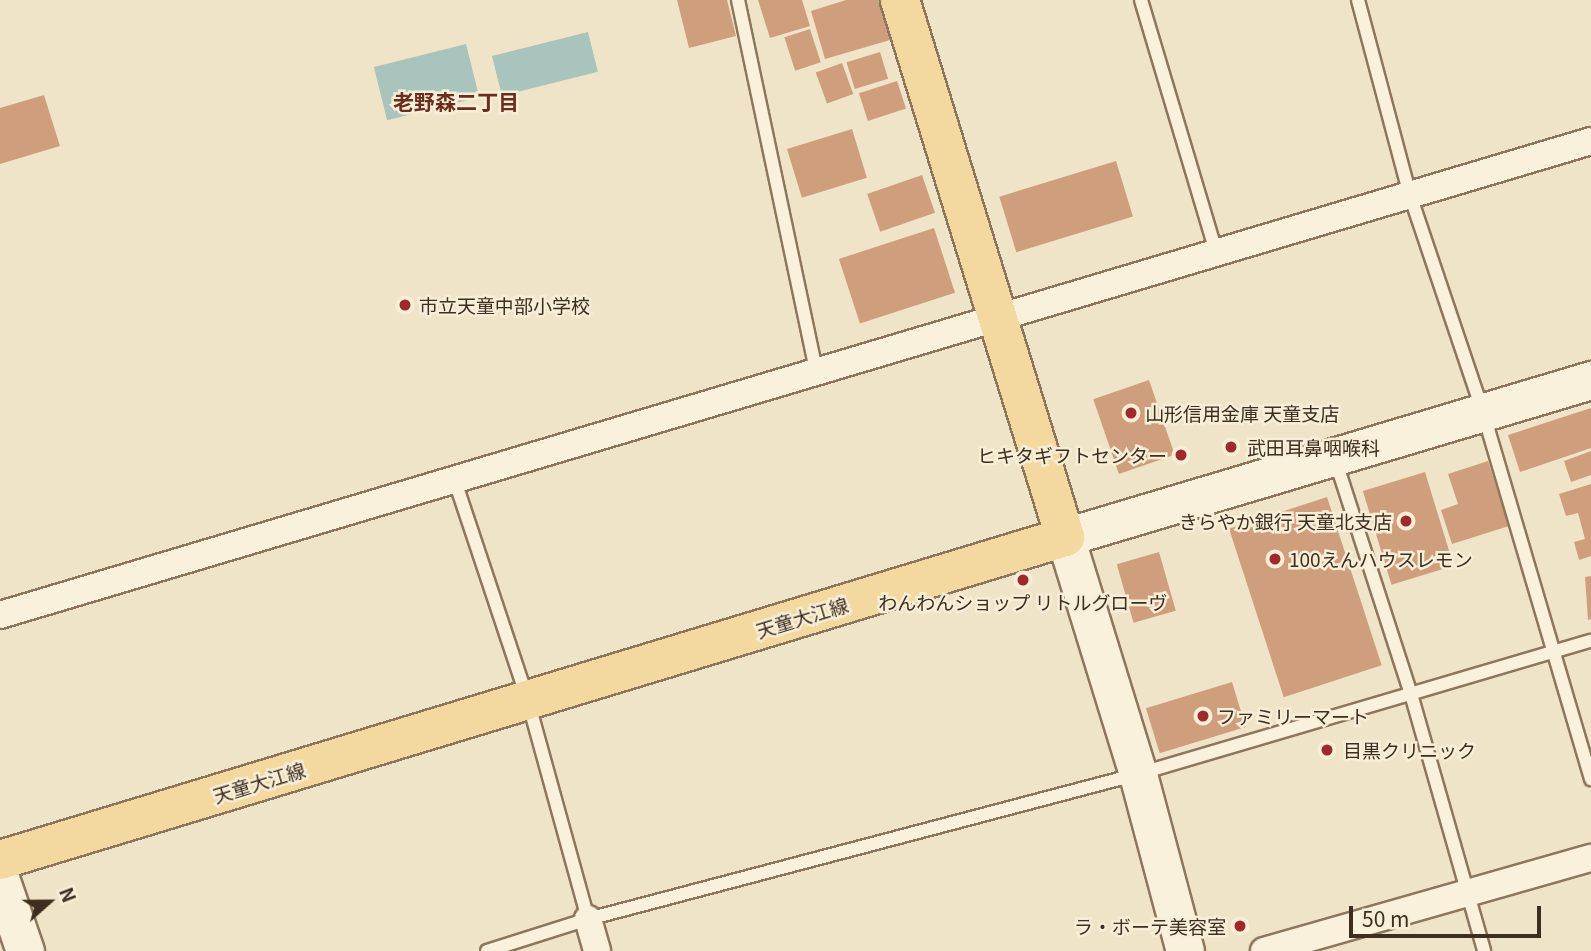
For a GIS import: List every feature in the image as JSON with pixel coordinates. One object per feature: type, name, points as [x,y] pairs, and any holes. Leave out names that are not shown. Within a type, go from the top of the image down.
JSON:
[{"type":"main road","points":[[900,0],[1065,537]]},
{"type":"main road","name":"天童大江線","points":[[0,860],[1065,537]]},
{"type":"street","points":[[0,615],[1591,141]]},
{"type":"street","points":[[1185,951],[1138,774],[1065,537],[1335,459],[1591,380]]},
{"type":"street","points":[[1264,951],[1468,890],[1591,858]]},
{"type":"street","points":[[0,877],[25,951]]},
{"type":"street","points":[[588,919],[597,951]]},
{"type":"lane","points":[[738,0],[816,370]]},
{"type":"lane","points":[[1141,0],[1216,252]]},
{"type":"lane","points":[[1357,0],[1410,195],[1483,412],[1591,779]]},
{"type":"lane","points":[[1335,459],[1411,694],[1484,951]]},
{"type":"lane","points":[[454,478],[528,701],[588,919]]},
{"type":"lane","points":[[487,951],[588,919],[1138,774],[1555,654],[1591,641]]},
{"type":"water","points":[[588,32],[598,72],[502,96],[492,56]]},
{"type":"water","points":[[466,44],[479,97],[387,120],[374,67]]},
{"type":"building","points":[[677,0],[727,0],[736,36],[689,48]]},
{"type":"building","points":[[758,0],[802,0],[810,26],[770,38]]},
{"type":"building","points":[[846,0],[878,0],[890,40],[825,59],[811,11]]},
{"type":"building","points":[[810,29],[821,62],[795,71],[784,37]]},
{"type":"building","points":[[880,52],[888,79],[855,89],[847,62]]},
{"type":"building","points":[[842,63],[853,94],[827,104],[816,73]]},
{"type":"building","points":[[897,81],[906,109],[868,121],[859,93]]},
{"type":"building","points":[[44,95],[60,146],[0,164],[0,108]]},
{"type":"building","points":[[852,129],[867,178],[802,198],[787,149]]},
{"type":"building","points":[[1116,161],[1133,216],[1016,252],[999,197]]},
{"type":"building","points":[[922,175],[935,213],[880,232],[867,194]]},
{"type":"building","points":[[934,228],[955,293],[860,324],[839,259]]},
{"type":"building","points":[[1149,380],[1175,455],[1119,474],[1093,399]]},
{"type":"building","points":[[1591,408],[1591,448],[1520,472],[1508,435]]},
{"type":"building","points":[[1591,451],[1591,475],[1571,482],[1564,461]]},
{"type":"building","points":[[1488,461],[1509,526],[1452,544],[1441,510],[1458,504],[1448,474]]},
{"type":"building","points":[[1425,472],[1454,566],[1391,585],[1363,491]]},
{"type":"building","points":[[1591,484],[1591,556],[1579,560],[1574,542],[1585,539],[1578,513],[1566,516],[1559,494]]},
{"type":"building","points":[[1327,497],[1382,665],[1284,697],[1229,529]]},
{"type":"building","points":[[1159,552],[1176,611],[1134,623],[1117,564]]},
{"type":"building","points":[[1591,576],[1591,619],[1588,620],[1585,577]]},
{"type":"building","points":[[1232,682],[1246,727],[1160,753],[1146,708]]},
{"type":"place","name":"市立天童中部小学校","points":[[405,305]]},
{"type":"place","name":"山形信用金庫 天童支店","points":[[1131,413]]},
{"type":"place","name":"武田耳鼻咽喉科","points":[[1231,447]]},
{"type":"place","name":"ヒキタギフトセンター","points":[[1181,455]]},
{"type":"place","name":"きらやか銀行 天童北支店","points":[[1406,521]]},
{"type":"place","name":"100えんハウスレモン","points":[[1275,559]]},
{"type":"place","name":"わんわんショップ リトルグローヴ","points":[[1023,580]]},
{"type":"place","name":"ファミリーマート","points":[[1203,716]]},
{"type":"place","name":"目黒クリニック","points":[[1327,750]]},
{"type":"place","name":"ラ・ボーテ美容室","points":[[1240,926]]},
{"type":"district","name":"老野森二丁目","points":[[456,101]]}]
